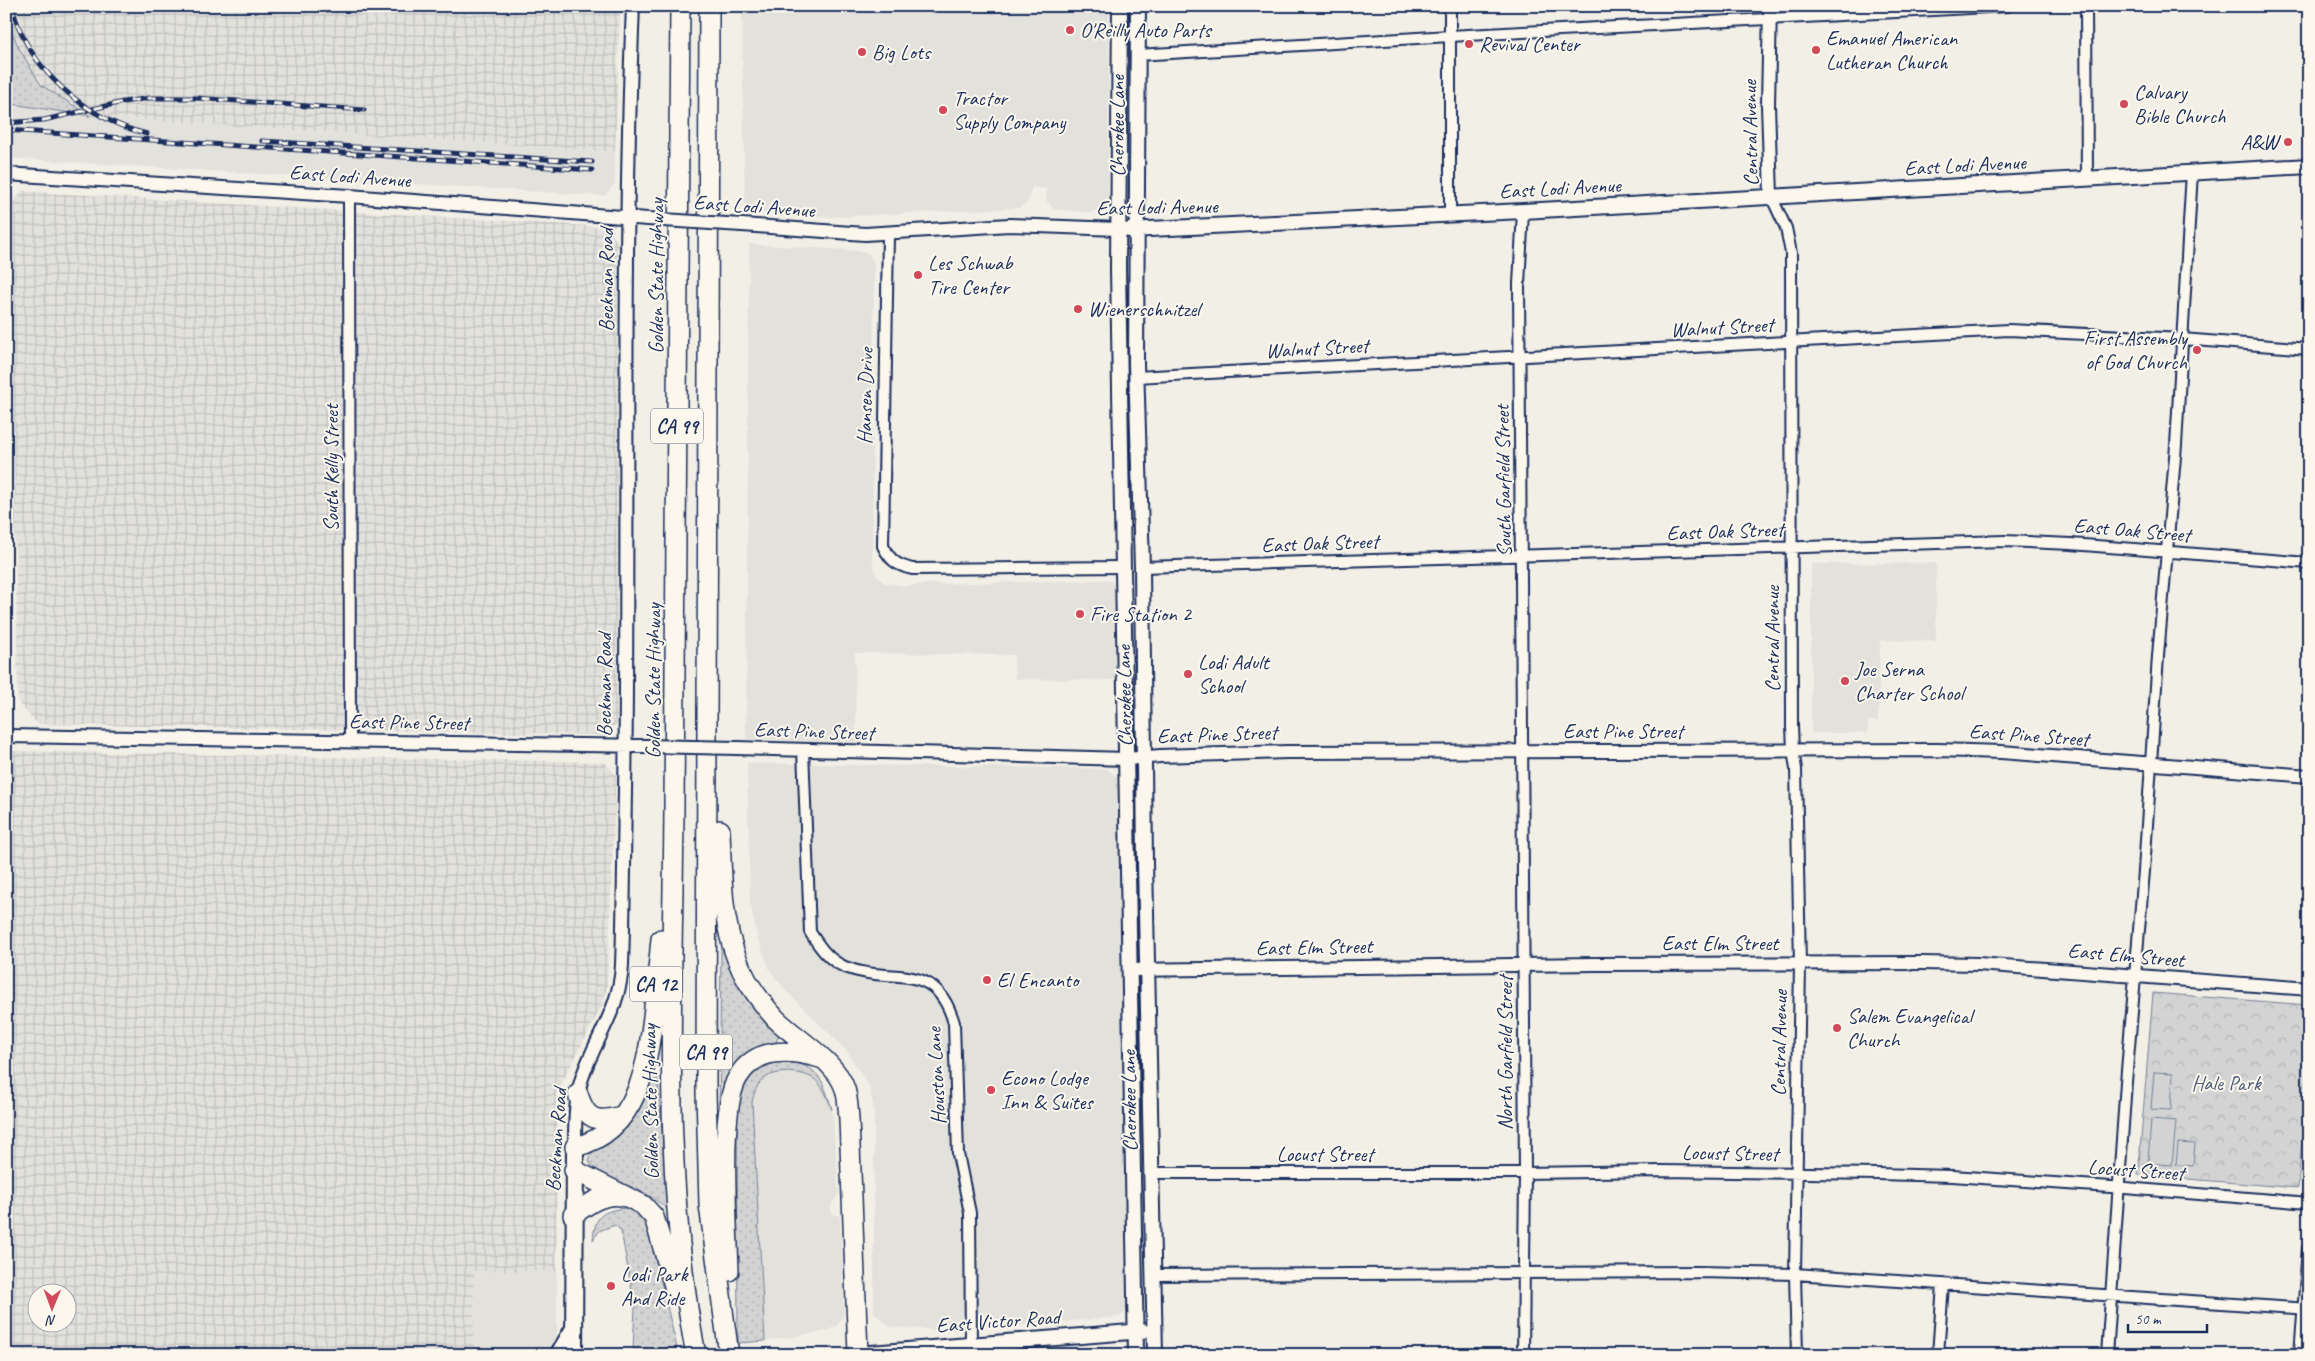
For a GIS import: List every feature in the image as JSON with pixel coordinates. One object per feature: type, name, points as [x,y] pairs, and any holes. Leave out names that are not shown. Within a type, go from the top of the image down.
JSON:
[{"type":"highway","name":"Golden State Highway","points":[[680,6],[674,846],[670,1031],[676,1215],[686,1307],[695,1355]]},
{"type":"highway","name":"CA 99","points":[[710,6],[706,1072],[709,1205],[729,1350]]},
{"type":"highway","points":[[706,758],[720,827],[723,894],[734,954],[749,984],[776,1018],[838,1074],[845,1088],[847,1102],[852,1354]]},
{"type":"highway","name":"CA 12","points":[[575,1147],[590,1143],[608,1132],[634,1099],[643,1077],[649,1048],[664,888],[674,846]]},
{"type":"highway","points":[[729,1350],[726,1174],[728,1115],[732,1089],[746,1067],[758,1058],[772,1052],[794,1052],[820,1058]]},
{"type":"highway","points":[[578,1094],[586,1114],[594,1119],[606,1120],[620,1116]]},
{"type":"highway","points":[[574,1170],[634,1199],[643,1205],[654,1217],[695,1355]]},
{"type":"highway","points":[[573,1215],[592,1201],[605,1196],[620,1195],[634,1199]]},
{"type":"main road","name":"Cherokee Lane","points":[[1120,6],[1118,229],[1136,1355]]},
{"type":"main road","name":"Cherokee Lane","points":[[1138,6],[1136,376],[1142,567],[1150,1173],[1155,1355]]},
{"type":"main road","name":"East Lodi Avenue","points":[[1118,229],[1136,230],[1450,214],[2309,166]]},
{"type":"main road","name":"Beckman Road","points":[[574,1355],[573,1215],[575,1147]]},
{"type":"main road","points":[[558,1355],[573,1330]]},
{"type":"main road","name":"East Victor Road","points":[[852,1354],[1154,1331]]},
{"type":"street","name":"Beckman Road","points":[[575,1147],[578,1094],[588,1062],[614,1007],[620,988],[622,954],[625,746],[627,139],[633,6]]},
{"type":"street","points":[[1450,6],[1450,214]]},
{"type":"street","name":"Central Avenue","points":[[1770,6],[1768,105],[1771,196],[1786,228],[1791,253],[1793,750],[1796,769],[1800,964],[1795,1274],[1797,1355]]},
{"type":"street","points":[[1137,55],[2007,6]]},
{"type":"street","points":[[2086,6],[2087,178]]},
{"type":"street","points":[[2107,1355],[2167,552],[2192,172]]},
{"type":"street","name":"East Lodi Avenue","points":[[6,174],[349,196],[843,233],[888,234],[1009,225],[1118,229]]},
{"type":"street","name":"South Kelly Street","points":[[349,196],[350,741]]},
{"type":"street","name":"South Garfield Street","points":[[1522,210],[1520,356],[1523,752]]},
{"type":"street","name":"Hansen Drive","points":[[888,234],[883,546],[889,558],[898,566],[912,569],[1124,567]]},
{"type":"street","name":"Walnut Street","points":[[1136,376],[1792,343],[2009,330],[2182,339],[2309,349]]},
{"type":"street","name":"East Oak Street","points":[[1142,567],[2004,541],[2309,563]]},
{"type":"street","name":"East Pine Street","points":[[6,736],[803,749],[850,752],[1127,759],[1265,752],[1992,751],[2309,776]]},
{"type":"street","name":"Houston Lane","points":[[803,749],[808,926],[810,932],[821,950],[844,966],[860,972],[907,976],[928,983],[940,992],[949,1006],[954,1023],[958,1154],[970,1213],[971,1344]]},
{"type":"street","name":"North Garfield Street","points":[[1523,752],[1525,1173],[1523,1355]]},
{"type":"street","name":"East Elm Street","points":[[1129,970],[1523,965],[1978,964],[2309,989]]},
{"type":"street","name":"Locust Street","points":[[1150,1173],[1662,1171],[1952,1176],[2119,1187],[2309,1203]]},
{"type":"street","points":[[2301,1355],[2306,1309],[2309,1248]]},
{"type":"street","points":[[1152,1275],[1697,1272],[1795,1274],[2306,1309]]},
{"type":"street","points":[[1938,1355],[1944,1284]]},
{"type":"shaded area","points":[[6,6],[620,6],[615,152],[90,116],[41,85],[20,50],[6,21]]},
{"type":"shaded area","points":[[742,6],[1109,6],[1108,196],[1102,207],[1091,213],[1054,209],[1046,200],[1047,189],[1032,187],[1028,202],[1019,208],[832,217],[745,212]]},
{"type":"shaded area","points":[[6,103],[90,116],[615,152],[615,183],[605,196],[6,158]]},
{"type":"shaded area","points":[[22,191],[606,227],[618,242],[617,723],[604,735],[38,724],[18,703],[10,206]]},
{"type":"shaded area","points":[[749,244],[863,251],[869,254],[874,263],[872,557],[876,575],[884,583],[906,586],[1109,580],[1114,584],[1115,680],[1015,679],[1014,655],[855,653],[856,742],[746,739]]},
{"type":"shaded area","name":"Joe Serna Charter School","points":[[1936,563],[1936,641],[1880,640],[1878,721],[1868,721],[1868,733],[1811,733],[1811,564]]},
{"type":"shaded area","points":[[6,751],[604,762],[616,775],[607,987],[602,1006],[556,1094],[557,1271],[474,1271],[474,1355],[14,1354],[10,1347],[6,1052]]},
{"type":"shaded area","points":[[747,763],[1108,769],[1117,778],[1127,1310],[1119,1317],[1000,1327],[986,1317],[958,1319],[948,1331],[890,1327],[874,1312],[874,1108],[869,1087],[847,1051],[786,991],[770,970],[758,940],[750,902]]},
{"type":"shaded area","points":[[779,1073],[796,1073],[811,1077],[825,1091],[832,1110],[839,1194],[831,1204],[831,1213],[840,1216],[844,1313],[838,1325],[827,1331],[765,1341],[752,1101],[756,1088],[765,1078]]},
{"type":"shaded area","points":[[474,1271],[557,1271],[557,1334],[553,1345],[545,1355],[474,1355]]},
{"type":"green space","points":[[6,21],[20,50],[41,85],[90,116],[6,103]]},
{"type":"green space","points":[[721,949],[727,949],[780,1032],[775,1045],[764,1048],[719,1120]]},
{"type":"green space","name":"Hale Park","points":[[2153,993],[2309,1005],[2309,1051],[2298,1188],[2138,1175]]},
{"type":"green space","points":[[784,1061],[805,1066],[818,1075],[826,1090],[832,1110],[827,1096],[819,1083],[811,1077],[800,1074],[788,1072],[770,1075],[758,1085],[755,1092],[752,1102],[765,1341],[738,1343],[737,1111],[743,1091],[751,1077],[765,1067]]},
{"type":"green space","points":[[2154,1072],[2173,1073],[2171,1110],[2151,1109]]},
{"type":"green space","points":[[658,1079],[668,1210],[650,1196],[600,1172],[590,1163],[589,1158],[594,1151],[614,1139],[623,1130],[636,1110],[650,1081]]},
{"type":"green space","points":[[2151,1119],[2176,1121],[2172,1165],[2148,1163]]},
{"type":"green space","points":[[2178,1143],[2195,1144],[2193,1166],[2176,1165]]},
{"type":"green space","points":[[625,1208],[642,1216],[648,1227],[677,1348],[633,1349],[635,1307],[621,1231],[615,1225],[599,1231],[593,1240],[595,1225],[601,1216],[610,1211]]},
{"type":"railway","points":[[12,6],[20,29],[31,50],[45,70],[62,88],[81,104],[102,117],[124,127],[147,134]]},
{"type":"railway","points":[[6,123],[44,120],[123,102],[150,98],[196,98],[364,110]]},
{"type":"railway","points":[[6,130],[592,170]]},
{"type":"railway","points":[[262,141],[592,162]]},
{"type":"place","name":"O'Reilly Auto Parts","points":[[1070,30]]},
{"type":"place","name":"Revival Center","points":[[1469,44]]},
{"type":"place","name":"Emanuel American Lutheran Church","points":[[1816,50]]},
{"type":"place","name":"Big Lots","points":[[862,52]]},
{"type":"place","name":"Calvary Bible Church","points":[[2124,104]]},
{"type":"place","name":"Tractor Supply Company","points":[[943,110]]},
{"type":"place","name":"A&W","points":[[2288,142]]},
{"type":"place","name":"Les Schwab Tire Center","points":[[918,275]]},
{"type":"place","name":"Wienerschnitzel","points":[[1078,309]]},
{"type":"place","name":"First Assembly of God Church","points":[[2197,350]]},
{"type":"place","name":"Fire Station 2","points":[[1080,614]]},
{"type":"place","name":"Lodi Adult School","points":[[1188,674]]},
{"type":"place","name":"Joe Serna Charter School","points":[[1845,681]]},
{"type":"place","name":"El Encanto","points":[[987,980]]},
{"type":"place","name":"Salem Evangelical Church","points":[[1837,1028]]},
{"type":"place","name":"Econo Lodge Inn & Suites","points":[[991,1090]]},
{"type":"place","name":"Lodi Park And Ride","points":[[611,1286]]}]
